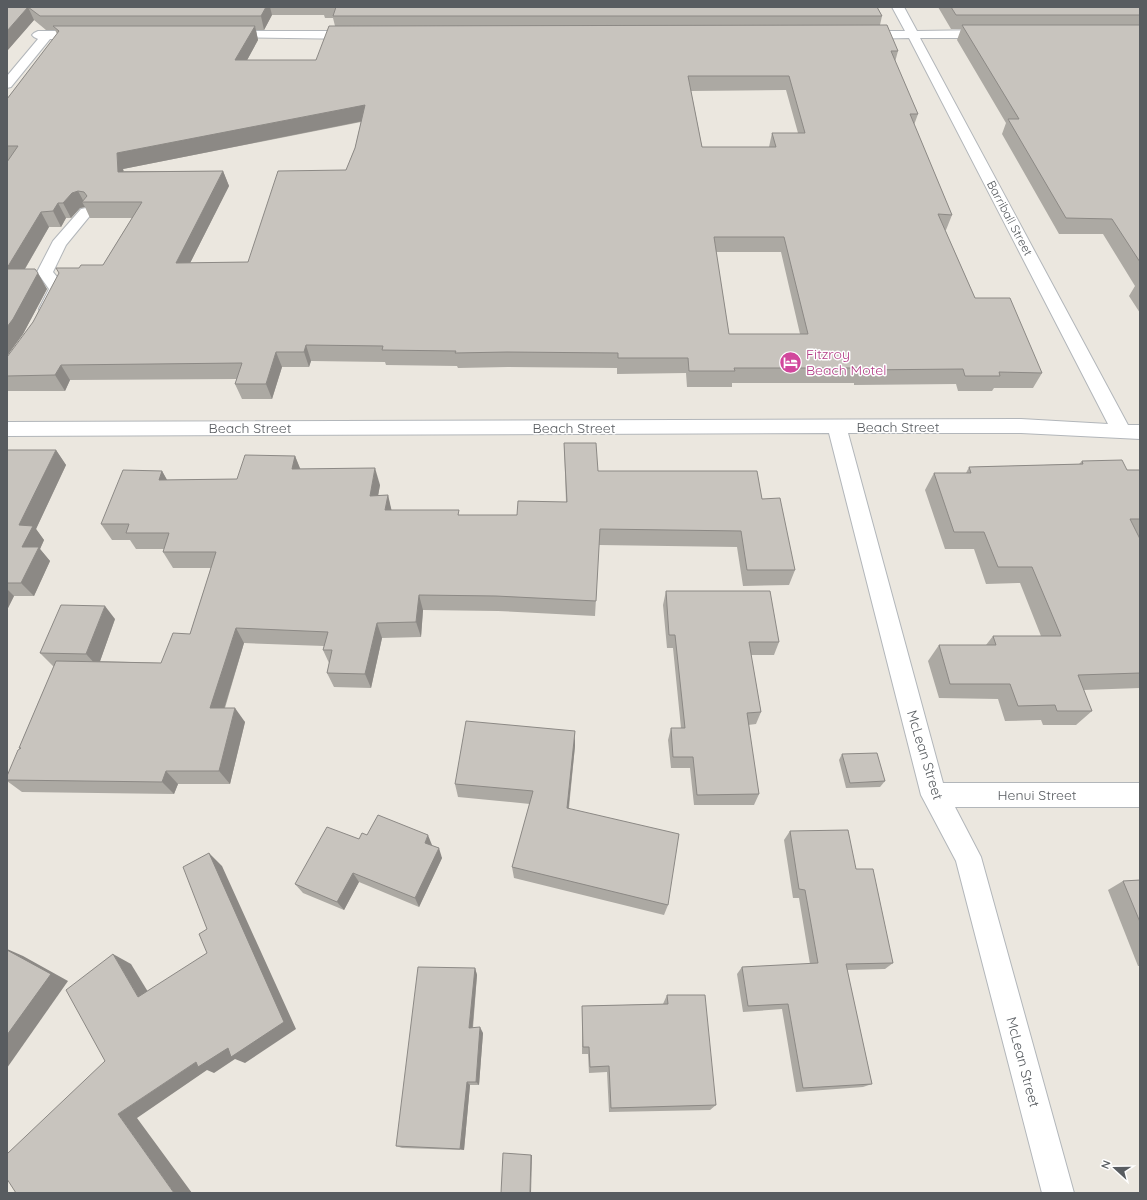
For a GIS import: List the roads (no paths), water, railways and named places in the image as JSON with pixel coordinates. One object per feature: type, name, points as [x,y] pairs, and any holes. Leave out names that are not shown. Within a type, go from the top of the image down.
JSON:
[{"type":"street","name":"Barriball Street","points":[[898,7],[1121,430]]},
{"type":"street","points":[[853,35],[997,34]]},
{"type":"street","points":[[7,84],[42,35],[95,35]]},
{"type":"street","points":[[214,35],[366,35]]},
{"type":"street","points":[[40,323],[58,288],[45,272],[59,244],[86,212]]},
{"type":"street","name":"Beach Street","points":[[7,429],[1021,426],[1140,432]]},
{"type":"street","name":"McLean Street","points":[[837,427],[934,795],[968,857],[1058,1193]]},
{"type":"street","name":"Henui Street","points":[[934,795],[1140,795]]},
{"type":"place","name":"Fitzroy Beach Motel","points":[[791,362]]}]
